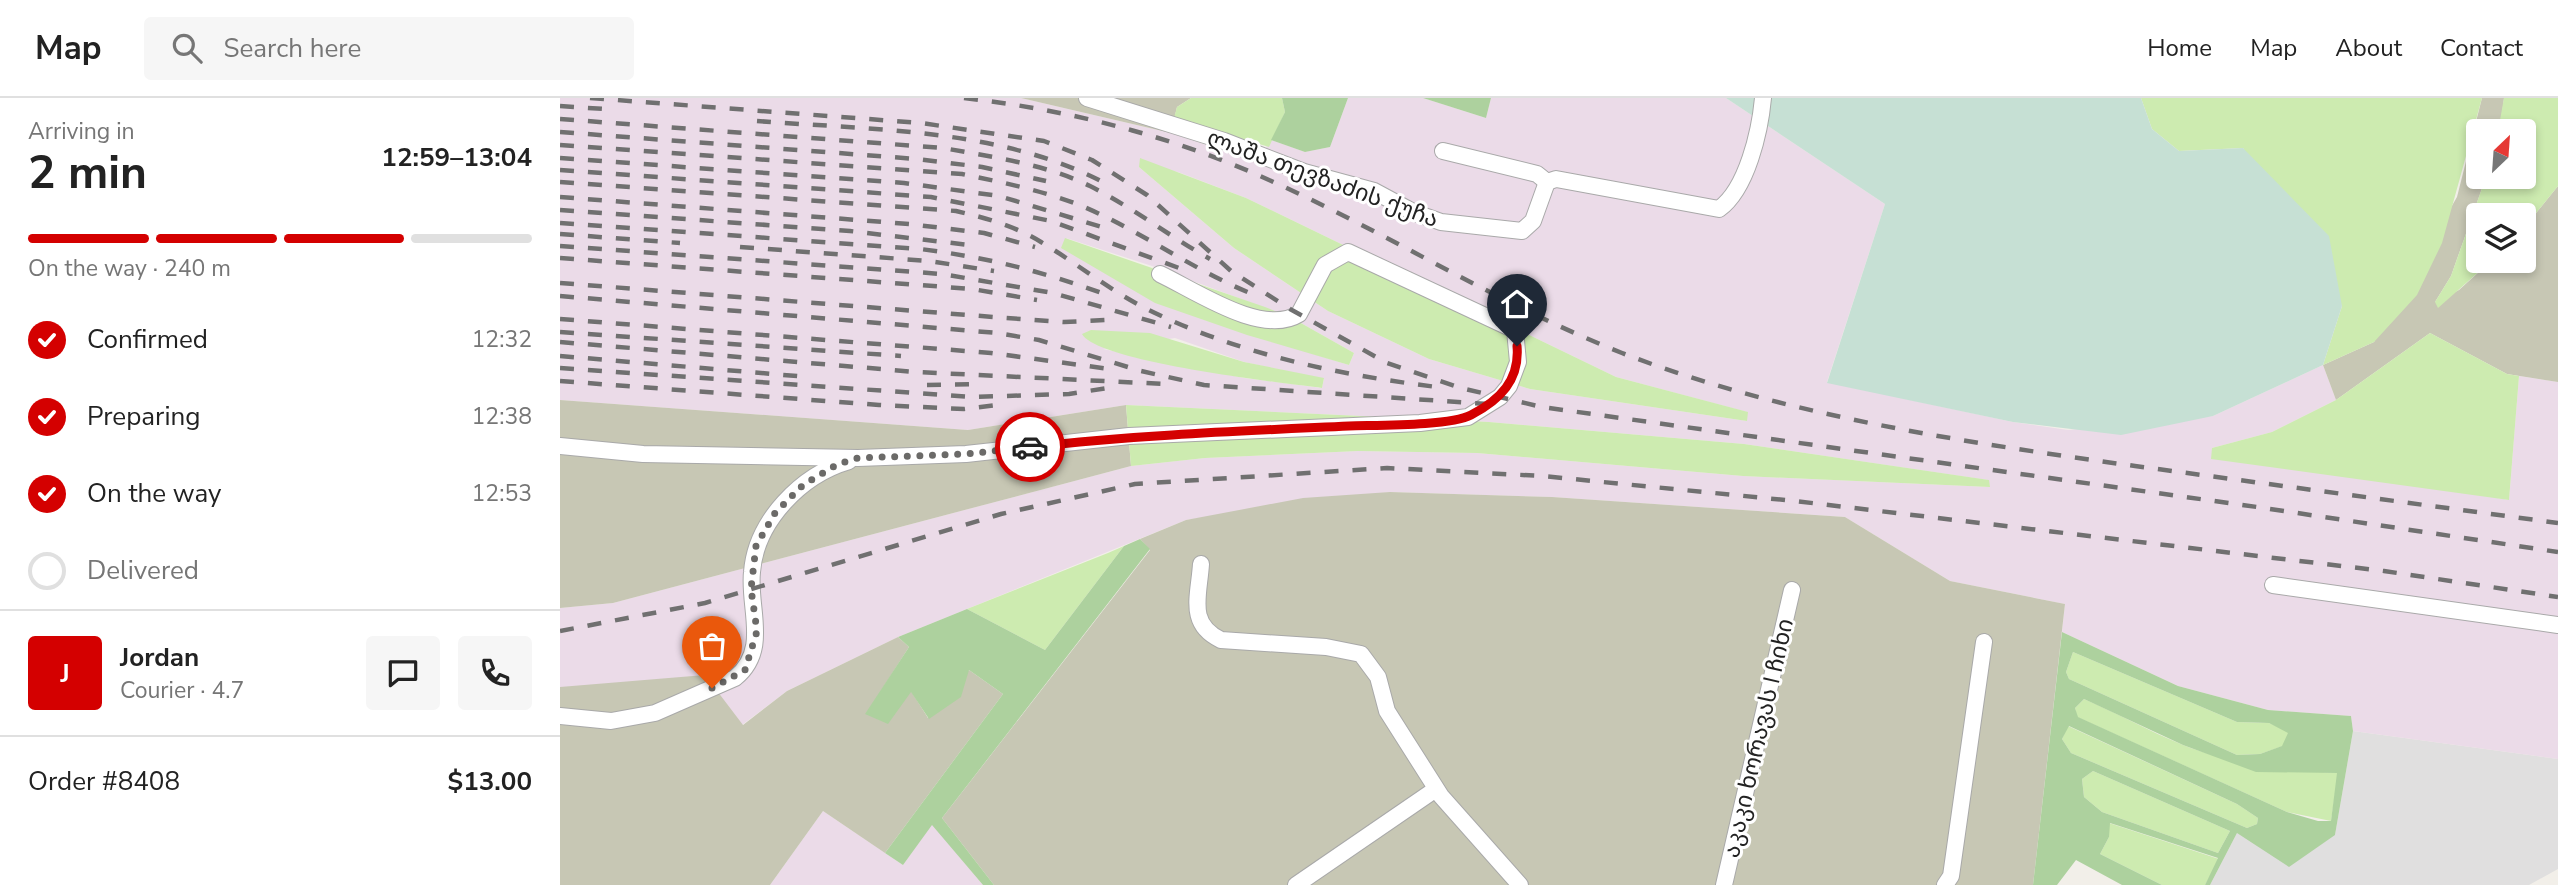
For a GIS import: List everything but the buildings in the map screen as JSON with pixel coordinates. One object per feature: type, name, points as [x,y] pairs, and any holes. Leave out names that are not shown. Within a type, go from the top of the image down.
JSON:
[{"type":"street","name":"ლაშა თევზაძის ქუჩა","points":[[1087,98],[1224,141],[1304,172],[1374,191],[1413,212],[1441,222],[1522,231],[1533,221],[1547,182]]},
{"type":"street","points":[[1443,151],[1537,174],[1547,182],[1556,179],[1719,209],[1731,201],[1760,132],[1763,98]]},
{"type":"street","points":[[560,446],[643,454],[858,458],[966,454],[1129,436],[1420,423],[1468,417],[1500,397],[1510,386],[1518,362],[1515,330],[1348,252],[1325,264],[1299,314],[1278,322],[1254,319],[1160,274]]},
{"type":"street","points":[[560,716],[611,721],[655,713],[735,678],[745,670],[757,631],[751,589],[756,546],[775,513],[803,485],[838,464],[858,458]]},
{"type":"street","points":[[1201,564],[1197,618],[1206,633],[1221,640],[1326,647],[1360,654],[1378,677],[1387,711],[1437,789],[1476,839],[1520,885]]},
{"type":"street","points":[[2273,585],[2558,625]]},
{"type":"street","name":"აკაკი ხორავას I ჩიხი","points":[[1724,885],[1792,590]]},
{"type":"street","points":[[1945,885],[1951,876],[1984,642]]},
{"type":"street","points":[[1296,885],[1437,789]]},
{"type":"shaded area","points":[[560,98],[1021,98],[1171,133],[1256,162],[1271,140],[1305,152],[1330,147],[1348,98],[1423,98],[1486,118],[1491,98],[1726,98],[1885,204],[1827,382],[2013,422],[2068,430],[2213,416],[2323,365],[2336,400],[2272,432],[2212,448],[2509,500],[2519,376],[2558,382],[2558,759],[2353,731],[2351,716],[2268,710],[2178,686],[2062,632],[2065,604],[1950,581],[1845,517],[1552,497],[1390,492],[1186,520],[898,637],[787,691],[742,725],[714,691],[560,687],[560,608],[613,603],[1131,466],[1205,458],[1358,451],[1477,453],[1743,476],[1990,487],[1988,480],[1744,444],[1489,422],[1126,405],[968,430],[560,400]],"holes":[[[1139,167],[1178,172],[1246,198],[1616,377],[1747,412],[1747,421],[1530,389],[1429,359],[1328,311],[1234,248]],[[1066,238],[1155,267],[1292,318],[1354,353],[1349,365],[1202,319]],[[1175,338],[1244,362],[1324,379],[1322,388],[1244,378],[1103,349]]]},
{"type":"shaded area","points":[[1021,98],[1191,98],[1177,107],[1171,133]]},
{"type":"shaded area","points":[[1726,98],[2141,98],[2152,129],[2179,151],[2243,148],[2329,236],[2342,306],[2323,365],[2213,416],[2121,435],[2013,422],[1827,383],[1885,204]]},
{"type":"shaded area","points":[[2482,98],[2504,98],[2501,119],[2477,119]]},
{"type":"shaded area","points":[[2466,161],[2466,189],[2482,189],[2477,203],[2466,203],[2466,234],[2451,276],[2435,302],[2459,290],[2478,273],[2536,273],[2536,213],[2558,186],[2558,382],[2507,374],[2430,333],[2336,400],[2323,365],[2374,342],[2457,197]]},
{"type":"shaded area","points":[[560,400],[968,430],[1126,405],[1131,466],[613,603],[560,608]]},
{"type":"shaded area","points":[[1390,492],[1552,497],[1845,517],[1950,581],[2065,604],[2033,885],[994,885],[942,818],[1150,550],[1140,539],[1186,520],[1303,498]]},
{"type":"shaded area","points":[[898,637],[909,647],[866,714],[911,691],[928,718],[969,670],[1003,694],[885,853],[823,811],[770,885],[560,885],[560,687],[705,675],[743,725],[787,691]]},
{"type":"shaded area","points":[[2353,731],[2558,759],[2558,869],[2529,885],[2210,885],[2237,833],[2335,835]]},
{"type":"shaded area","points":[[823,811],[903,865],[932,824],[983,885],[770,885]]},
{"type":"green space","points":[[1191,98],[1282,98],[1285,112],[1269,147],[1174,118],[1177,107]]},
{"type":"green space","points":[[1282,98],[1348,98],[1330,147],[1305,152],[1271,140],[1285,112]]},
{"type":"green space","points":[[1423,98],[1491,98],[1486,118]]},
{"type":"green space","points":[[2141,98],[2482,98],[2476,119],[2466,119],[2466,156],[2442,243],[2417,295],[2374,342],[2323,365],[2342,306],[2243,148],[2179,151],[2152,129]]},
{"type":"green space","points":[[2504,98],[2558,98],[2558,186],[2536,213],[2536,203],[2477,203],[2482,189],[2536,189],[2536,119],[2500,119]]},
{"type":"green space","points":[[1140,158],[1246,198],[1616,377],[1748,412],[1747,421],[1530,389],[1429,359],[1328,311],[1234,248],[1139,167]]},
{"type":"green space","points":[[2466,234],[2466,273],[2477,273],[2438,308],[2435,302],[2451,276]]},
{"type":"green space","points":[[1065,238],[1292,318],[1354,353],[1349,365],[1247,335],[1155,303],[1061,248]]},
{"type":"green space","points":[[1091,330],[1150,333],[1244,362],[1324,378],[1322,388],[1193,370],[1120,354],[1095,344],[1082,334]]},
{"type":"green space","points":[[2430,333],[2507,374],[2519,376],[2509,500],[2211,459],[2212,448],[2272,432],[2336,400]]},
{"type":"green space","points":[[1126,405],[1489,422],[1744,444],[1989,480],[1990,487],[1743,476],[1477,453],[1358,451],[1205,458],[1131,466]]},
{"type":"green space","points":[[1140,539],[1150,549],[942,818],[994,885],[983,885],[932,825],[903,865],[885,853],[1003,694],[969,670],[961,697],[929,719],[911,692],[888,724],[865,714],[909,647],[898,637],[967,609],[1045,650],[1124,546]]},
{"type":"green space","points":[[1124,546],[1045,650],[967,609],[1108,553]]},
{"type":"green space","points":[[2062,632],[2178,686],[2268,710],[2351,716],[2353,731],[2335,835],[2289,867],[2237,833],[2210,885],[2205,885],[2218,858],[2110,823],[2109,837],[2100,854],[2162,885],[2122,885],[2076,860],[2057,885],[2033,885]],"holes":[[[2073,652],[2237,722],[2269,723],[2288,733],[2282,746],[2260,754],[2237,755],[2069,679],[2066,672]],[[2084,699],[2183,745],[2256,772],[2337,773],[2331,821],[2318,821],[2287,812],[2078,717],[2075,708]],[[2069,726],[2237,804],[2258,818],[2257,824],[2247,828],[2071,753],[2062,739]],[[2093,771],[2230,831],[2218,853],[2102,812],[2084,797],[2082,779]]]},
{"type":"green space","points":[[2073,652],[2237,722],[2269,723],[2289,732],[2283,746],[2260,754],[2237,755],[2069,679],[2066,672]]},
{"type":"green space","points":[[2084,699],[2201,752],[2259,765],[2338,773],[2331,821],[2287,812],[2077,717],[2075,708]]},
{"type":"green space","points":[[2068,726],[2237,804],[2258,818],[2257,824],[2247,828],[2071,753],[2062,739]]},
{"type":"green space","points":[[2093,771],[2230,831],[2218,853],[2102,812],[2084,797],[2082,779]]},
{"type":"green space","points":[[2109,823],[2219,859],[2205,885],[2162,885],[2100,854],[2109,837]]},
{"type":"railway","points":[[590,98],[921,123],[1044,141],[1092,160],[1147,195],[1231,271],[1290,309],[1387,363],[1461,388],[1542,407],[2558,552]]},
{"type":"railway","points":[[964,98],[1082,118],[1195,150],[1313,201],[1577,334],[1684,375],[1747,394],[1875,424],[2005,447],[2558,523]]},
{"type":"railway","points":[[560,106],[604,109]]},
{"type":"railway","points":[[560,119],[943,148],[1018,162],[1055,172],[1090,186],[1210,259]]},
{"type":"railway","points":[[757,121],[889,130],[978,141],[1063,164],[1103,182]]},
{"type":"railway","points":[[560,132],[917,159],[982,167],[1046,181]]},
{"type":"railway","points":[[560,145],[962,174],[991,180],[1035,190],[1101,214],[1213,276],[1260,297]]},
{"type":"railway","points":[[560,158],[904,183],[999,196],[1102,227]]},
{"type":"railway","points":[[560,170],[931,197],[1051,221],[1179,268]]},
{"type":"railway","points":[[560,182],[956,211],[1021,231],[1135,303],[1218,339],[1253,351],[1326,369],[1437,387]]},
{"type":"railway","points":[[560,197],[909,224],[984,233],[1035,247]]},
{"type":"railway","points":[[560,210],[850,231],[969,245]]},
{"type":"railway","points":[[560,223],[920,249],[1015,266],[1107,295]]},
{"type":"railway","points":[[560,234],[680,243]]},
{"type":"railway","points":[[560,246],[942,274],[1053,293],[1171,327]]},
{"type":"railway","points":[[740,247],[929,261],[994,271]]},
{"type":"railway","points":[[560,258],[972,289],[1037,300]]},
{"type":"railway","points":[[560,283],[1064,322],[1106,320]]},
{"type":"railway","points":[[560,296],[997,333],[1039,340],[1141,371],[1204,385],[1503,405]]},
{"type":"railway","points":[[560,319],[991,353],[1110,369]]},
{"type":"railway","points":[[560,332],[901,356]]},
{"type":"railway","points":[[560,342],[916,372],[1166,384]]},
{"type":"railway","points":[[560,356],[808,377]]},
{"type":"railway","points":[[560,368],[972,397],[1069,394],[1114,387]]},
{"type":"railway","points":[[560,381],[879,405],[964,409],[997,405]]},
{"type":"railway","points":[[927,385],[980,384]]},
{"type":"railway","points":[[560,631],[705,603],[1001,514],[1135,484],[1387,468],[1542,476],[1795,501],[2384,571],[2558,597]]},
{"type":"way so far","points":[[712,688],[735,678],[745,670],[757,631],[751,589],[756,546],[775,513],[803,485],[838,464],[858,458],[966,454],[1030,447]]},
{"type":"route","points":[[1030,447],[1129,436],[1420,423],[1468,417],[1500,397],[1510,386],[1518,362],[1517,346]]}]
